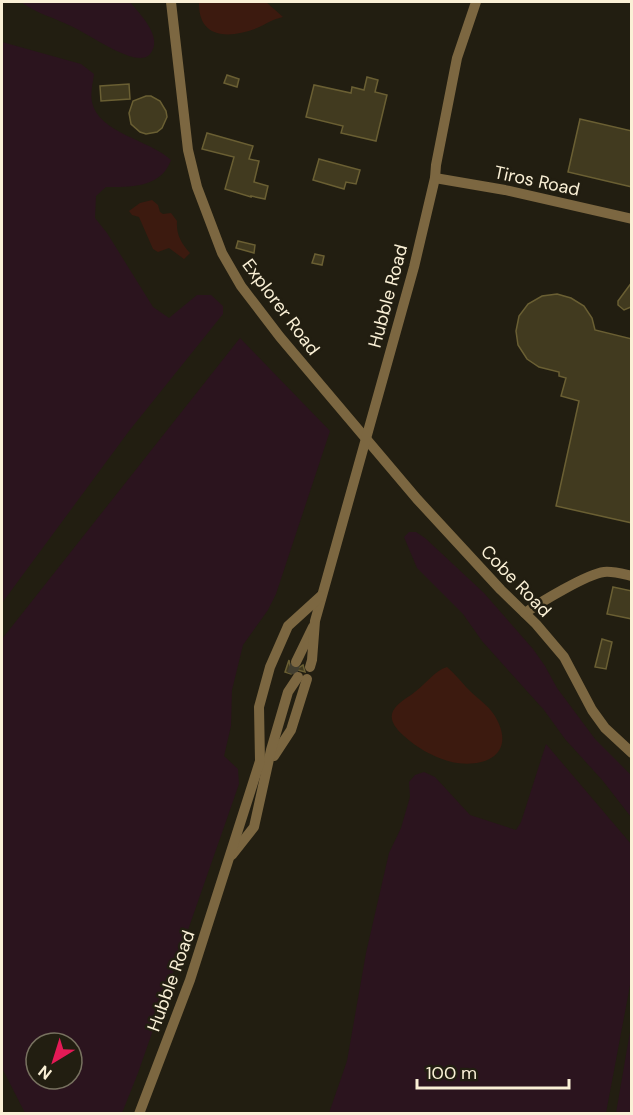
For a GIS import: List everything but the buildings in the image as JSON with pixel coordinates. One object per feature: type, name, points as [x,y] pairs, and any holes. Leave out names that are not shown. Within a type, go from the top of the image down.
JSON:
[{"type":"street","name":"Explorer Road","points":[[171,2],[189,150],[197,187],[222,253],[256,308],[366,439]]},
{"type":"street","name":"Hubble Road","points":[[315,621],[312,660],[303,664],[308,636],[315,621],[414,267],[435,178],[457,58],[476,2]]},
{"type":"street","name":"Tiros Road","points":[[435,178],[505,190],[632,219]]},
{"type":"street","name":"Cobe Road","points":[[366,439],[441,526],[564,657],[592,710],[605,728],[632,753]]},
{"type":"street","points":[[525,613],[544,599],[595,574],[614,572],[632,576]]},
{"type":"street","name":"Hubble Road","points":[[139,1113],[190,980],[260,761],[259,707],[270,667],[288,626],[322,596]]},
{"type":"street","name":"Hubble Road","points":[[230,858],[254,827],[271,750],[288,692],[299,677],[291,730],[268,766]]},
{"type":"shaded area","points":[[21,2],[130,2],[149,26],[154,48],[146,57],[129,56]]},
{"type":"shaded area","points":[[199,2],[266,2],[283,17],[246,32],[217,33],[204,23],[200,14]]},
{"type":"shaded area","points":[[2,42],[81,64],[94,74],[91,92],[96,113],[114,129],[162,153],[171,160],[160,176],[153,181],[135,186],[106,187],[96,196],[95,218],[107,233],[153,307],[169,318],[197,295],[211,295],[223,306],[223,314],[129,431],[2,603]]},
{"type":"shaded area","points":[[152,200],[158,205],[160,212],[171,213],[177,221],[180,238],[190,253],[184,259],[169,248],[158,252],[153,249],[139,217],[132,215],[129,211],[140,203]]},
{"type":"shaded area","points":[[240,338],[330,431],[276,594],[268,610],[243,645],[232,690],[231,726],[224,756],[238,769],[239,784],[122,1113],[25,1113],[2,1068],[2,639]]},
{"type":"shaded area","points":[[409,532],[416,532],[425,538],[484,593],[533,649],[557,688],[595,739],[631,775],[631,817],[603,781],[565,739],[544,710],[482,641],[463,614],[417,568],[404,537]]},
{"type":"shaded area","points":[[447,667],[489,708],[499,724],[502,736],[501,746],[497,754],[489,759],[469,764],[442,759],[414,744],[394,724],[392,714],[398,704]]},
{"type":"shaded area","points":[[546,744],[631,844],[631,980],[606,1113],[329,1113],[347,1061],[366,953],[389,853],[401,828],[410,797],[409,782],[415,775],[424,772],[435,777],[470,815],[516,830],[521,822]]},
{"type":"shaded area","points":[[631,1026],[631,1113],[616,1113]]},
{"type":"tunnel","points":[[292,674],[296,662]]}]
